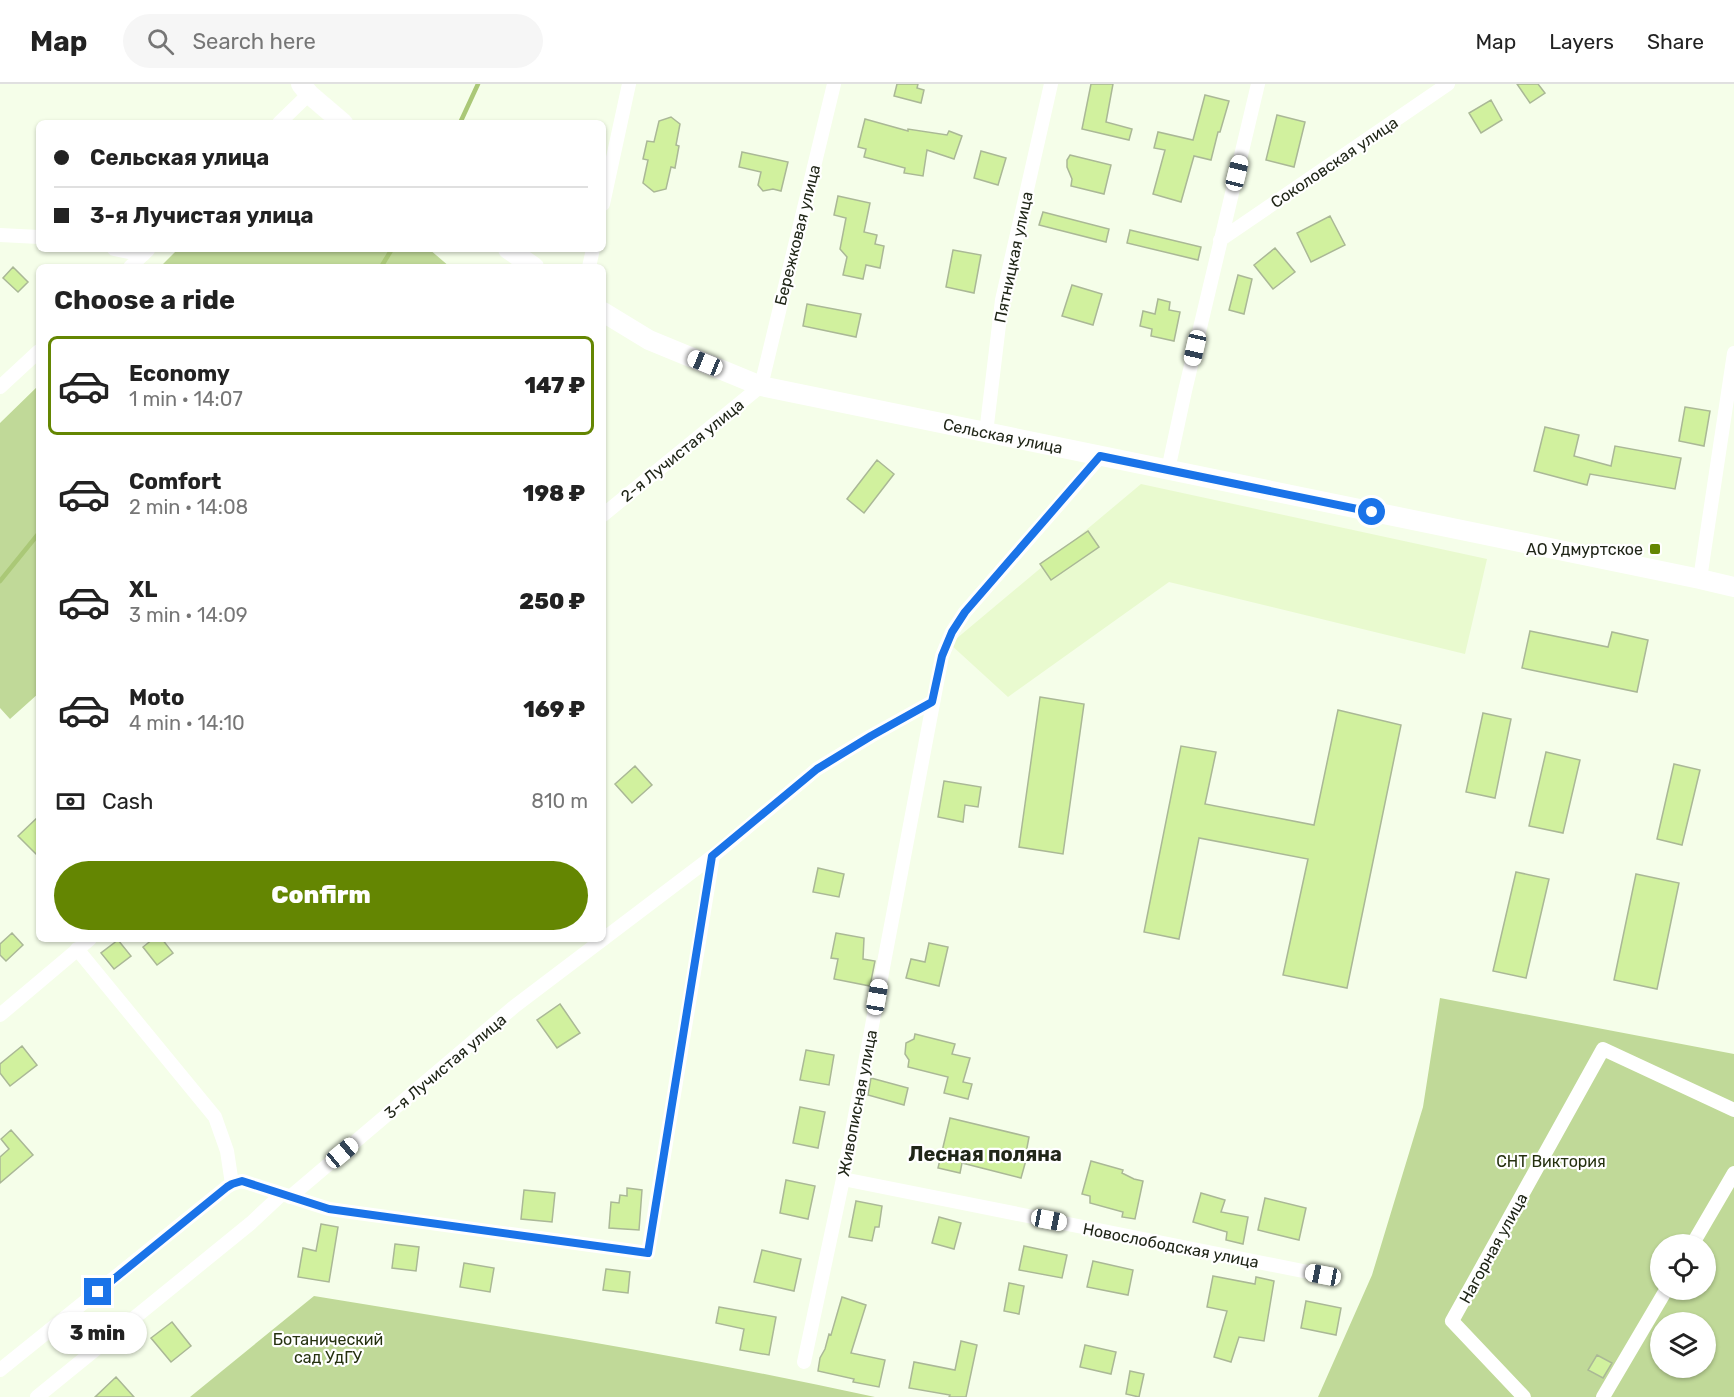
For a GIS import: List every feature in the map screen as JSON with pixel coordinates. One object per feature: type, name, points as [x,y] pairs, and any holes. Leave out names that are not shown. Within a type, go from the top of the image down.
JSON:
[{"type":"street","points":[[606,190],[629,84]]},
{"type":"street","name":"Бережковая улица","points":[[760,386],[834,84]]},
{"type":"street","name":"Пятницкая улица","points":[[986,433],[1002,300],[1051,84]]},
{"type":"street","points":[[1168,470],[1258,84]]},
{"type":"street","name":"Соколовская улица","points":[[1220,240],[1448,84]]},
{"type":"street","points":[[281,120],[305,89],[340,120]]},
{"type":"street","points":[[0,235],[36,237]]},
{"type":"street","points":[[133,264],[146,252]]},
{"type":"street","points":[[512,252],[530,264]]},
{"type":"street","name":"Сельская улица","points":[[606,314],[649,340],[760,386],[1734,587]]},
{"type":"street","points":[[1700,579],[1734,353]]},
{"type":"street","points":[[0,387],[36,354]]},
{"type":"street","name":"2-я Лучистая улица","points":[[606,513],[760,386]]},
{"type":"street","name":"Живописная улица","points":[[804,1362],[843,1179],[942,656],[952,632],[965,612],[1100,456]]},
{"type":"street","name":"3-я Лучистая улица","points":[[606,937],[712,856],[817,769],[932,702]]},
{"type":"street","points":[[0,1370],[232,1184],[242,1181],[329,1209],[648,1253],[712,856]]},
{"type":"street","points":[[0,1015],[86,942]]},
{"type":"street","name":"3-я Лучистая улица","points":[[37,1397],[515,1006],[599,942]]},
{"type":"street","points":[[77,949],[215,1117],[227,1151],[232,1184]]},
{"type":"street","name":"Нагорная улица","points":[[1524,1397],[1452,1320],[1604,1049],[1734,1110]]},
{"type":"street","points":[[1698,1234],[1734,1173]]},
{"type":"street","name":"Новослободская улица","points":[[843,1179],[1323,1275]]},
{"type":"street","points":[[1603,1397],[1660,1300]]},
{"type":"shaded area","points":[[1141,484],[1487,559],[1465,654],[1169,582],[1008,697],[950,644]]},
{"type":"green space","points":[[175,252],[432,252],[446,264],[163,264]]},
{"type":"green space","points":[[36,388],[36,696],[10,719],[0,708],[0,423]]},
{"type":"green space","name":"СНТ Виктория","points":[[1440,998],[1734,1054],[1734,1397],[1318,1397],[1372,1275],[1423,1107]]},
{"type":"green space","name":"Ботанический сад УдГУ","points":[[314,1296],[665,1355],[875,1397],[190,1397]]},
{"type":"building","points":[[897,84],[918,84],[917,88],[924,90],[921,103],[894,96]]},
{"type":"building","points":[[1091,84],[1113,84],[1106,122],[1132,129],[1129,140],[1082,129]]},
{"type":"building","points":[[1517,84],[1538,84],[1545,93],[1530,103]]},
{"type":"building","points":[[1205,95],[1229,101],[1211,160],[1194,156],[1181,202],[1153,194],[1165,150],[1154,148],[1158,132],[1193,140]]},
{"type":"building","points":[[1491,100],[1502,120],[1481,133],[1469,113]]},
{"type":"building","points":[[1277,115],[1305,122],[1294,167],[1266,160]]},
{"type":"building","points":[[671,117],[680,124],[675,168],[671,167],[666,189],[654,192],[643,183],[648,160],[643,159],[647,141],[654,142],[659,121]]},
{"type":"building","points":[[865,119],[908,131],[908,129],[947,135],[949,131],[962,136],[954,159],[927,150],[923,176],[904,173],[905,168],[864,157],[866,149],[858,147]]},
{"type":"building","points":[[981,151],[1006,158],[998,185],[974,178]]},
{"type":"building","points":[[742,152],[788,162],[781,191],[773,189],[763,191],[758,185],[761,172],[739,167]]},
{"type":"building","points":[[1070,155],[1111,165],[1104,194],[1071,186],[1072,179],[1067,167]]},
{"type":"building","points":[[838,196],[870,203],[864,232],[877,235],[875,244],[884,246],[880,268],[866,265],[863,279],[843,275],[847,257],[840,249],[846,218],[834,215]]},
{"type":"building","points":[[1043,212],[1109,229],[1106,242],[1039,225]]},
{"type":"building","points":[[1330,216],[1345,245],[1311,262],[1297,233]]},
{"type":"building","points":[[1130,230],[1201,247],[1198,260],[1127,243]]},
{"type":"building","points":[[1275,248],[1295,272],[1273,289],[1254,265]]},
{"type":"building","points":[[953,250],[981,255],[974,293],[946,287]]},
{"type":"building","points":[[13,267],[28,282],[18,292],[3,278]]},
{"type":"building","points":[[1238,275],[1252,279],[1244,314],[1229,310]]},
{"type":"building","points":[[1072,285],[1102,294],[1093,325],[1062,316]]},
{"type":"building","points":[[1158,299],[1170,302],[1169,310],[1180,312],[1174,341],[1151,336],[1152,329],[1140,326],[1143,311],[1155,314]]},
{"type":"building","points":[[807,304],[861,314],[856,337],[803,326]]},
{"type":"building","points":[[1685,407],[1710,411],[1704,446],[1679,441]]},
{"type":"building","points":[[1545,427],[1579,435],[1574,456],[1611,466],[1615,446],[1681,458],[1675,489],[1590,474],[1587,485],[1534,471]]},
{"type":"building","points":[[877,460],[894,474],[864,513],[847,499]]},
{"type":"building","points":[[1088,531],[1099,547],[1051,580],[1040,564]]},
{"type":"building","points":[[1530,631],[1608,647],[1612,632],[1648,640],[1637,692],[1522,668]]},
{"type":"building","points":[[1040,697],[1084,704],[1063,854],[1019,847]]},
{"type":"building","points":[[1338,710],[1401,725],[1347,988],[1283,975],[1308,859],[1199,838],[1179,939],[1144,932],[1181,746],[1216,752],[1205,804],[1314,825]]},
{"type":"building","points":[[1483,713],[1511,719],[1495,798],[1466,792]]},
{"type":"building","points":[[1546,752],[1580,760],[1563,833],[1529,826]]},
{"type":"building","points":[[1674,764],[1700,770],[1682,845],[1657,839]]},
{"type":"building","points":[[635,766],[652,785],[632,803],[615,784]]},
{"type":"building","points":[[944,781],[981,787],[978,807],[965,805],[963,822],[938,817]]},
{"type":"building","points":[[36,819],[36,854],[18,836]]},
{"type":"building","points":[[818,868],[844,874],[839,897],[813,892]]},
{"type":"building","points":[[1516,872],[1549,879],[1526,978],[1493,971]]},
{"type":"building","points":[[1636,874],[1679,883],[1657,989],[1614,980]]},
{"type":"building","points":[[12,933],[23,945],[6,961],[0,955],[0,944]]},
{"type":"building","points":[[836,933],[864,938],[863,959],[875,961],[870,986],[834,979],[838,959],[831,958]]},
{"type":"building","points":[[115,942],[120,942],[131,956],[114,969],[101,953]]},
{"type":"building","points":[[149,942],[164,942],[173,953],[157,965],[143,947]]},
{"type":"building","points":[[929,943],[948,947],[939,986],[906,978],[911,959],[925,962]]},
{"type":"building","points":[[560,1004],[580,1033],[557,1048],[537,1020]]},
{"type":"building","points":[[915,1034],[955,1044],[952,1054],[970,1058],[963,1082],[972,1084],[968,1099],[944,1093],[948,1077],[908,1067],[909,1060],[905,1054],[906,1043],[914,1039]]},
{"type":"building","points":[[22,1046],[37,1065],[10,1086],[0,1073],[0,1064]]},
{"type":"building","points":[[806,1050],[834,1055],[829,1085],[800,1080]]},
{"type":"building","points":[[871,1078],[908,1088],[904,1105],[868,1095]]},
{"type":"building","points":[[800,1107],[825,1112],[818,1148],[793,1143]]},
{"type":"building","points":[[950,1118],[1029,1137],[1026,1153],[1028,1153],[1021,1178],[962,1163],[960,1173],[938,1168]]},
{"type":"building","points":[[11,1130],[33,1155],[0,1183],[0,1157],[9,1149],[1,1139]]},
{"type":"building","points":[[1091,1161],[1123,1170],[1122,1173],[1143,1181],[1135,1219],[1122,1217],[1123,1212],[1090,1203],[1090,1196],[1082,1194]]},
{"type":"building","points":[[786,1180],[815,1186],[808,1219],[780,1213]]},
{"type":"building","points":[[627,1188],[642,1190],[639,1230],[609,1228],[611,1202],[619,1203],[620,1195],[627,1196]]},
{"type":"building","points":[[524,1190],[555,1193],[552,1222],[521,1219]]},
{"type":"building","points":[[1201,1193],[1225,1200],[1221,1212],[1248,1217],[1243,1244],[1226,1240],[1227,1232],[1193,1222]]},
{"type":"building","points":[[1265,1198],[1306,1208],[1299,1240],[1258,1230]]},
{"type":"building","points":[[856,1201],[882,1206],[879,1227],[875,1227],[872,1241],[849,1237]]},
{"type":"building","points":[[939,1217],[961,1223],[954,1249],[932,1243]]},
{"type":"building","points":[[321,1224],[338,1227],[329,1282],[298,1277],[303,1248],[316,1251]]},
{"type":"building","points":[[395,1244],[419,1247],[416,1271],[392,1268]]},
{"type":"building","points":[[1024,1246],[1067,1255],[1062,1278],[1019,1270]]},
{"type":"building","points":[[762,1250],[801,1259],[794,1291],[754,1282]]},
{"type":"building","points":[[1093,1261],[1133,1270],[1128,1295],[1087,1287]]},
{"type":"building","points":[[464,1263],[494,1268],[490,1292],[460,1287]]},
{"type":"building","points":[[606,1269],[630,1272],[628,1293],[603,1290]]},
{"type":"building","points":[[1213,1276],[1255,1284],[1256,1277],[1274,1281],[1264,1341],[1239,1337],[1231,1362],[1214,1357],[1227,1311],[1207,1307]]},
{"type":"building","points":[[1009,1283],[1024,1286],[1019,1314],[1004,1311]]},
{"type":"building","points":[[842,1297],[866,1305],[851,1353],[885,1360],[879,1387],[818,1371],[820,1358],[829,1334],[831,1335]]},
{"type":"building","points":[[1306,1301],[1341,1308],[1336,1335],[1301,1328]]},
{"type":"building","points":[[719,1307],[776,1317],[769,1355],[740,1350],[744,1329],[716,1323]]},
{"type":"building","points":[[172,1322],[191,1346],[171,1362],[151,1338]]},
{"type":"building","points":[[961,1341],[977,1345],[966,1397],[949,1397],[950,1395],[909,1388],[914,1362],[955,1370]]},
{"type":"building","points":[[1085,1345],[1116,1352],[1111,1374],[1080,1367]]},
{"type":"building","points":[[1597,1355],[1612,1363],[1603,1378],[1588,1370]]},
{"type":"building","points":[[1130,1371],[1144,1374],[1139,1397],[1126,1394]]},
{"type":"building","points":[[116,1377],[134,1397],[95,1397]]},
{"type":"waterway","points":[[461,120],[478,84]]},
{"type":"waterway","points":[[383,264],[390,252]]},
{"type":"waterway","points":[[0,581],[36,537]]},
{"type":"place","name":"АО Удмуртское","points":[[1655,549]]},
{"type":"district","name":"Лесная поляна","points":[[985,1154]]},
{"type":"route","points":[[98,1292],[227,1187],[242,1181],[329,1209],[648,1253],[712,856],[817,769],[932,702],[942,656],[952,632],[965,612],[1100,456],[1372,512]]}]
